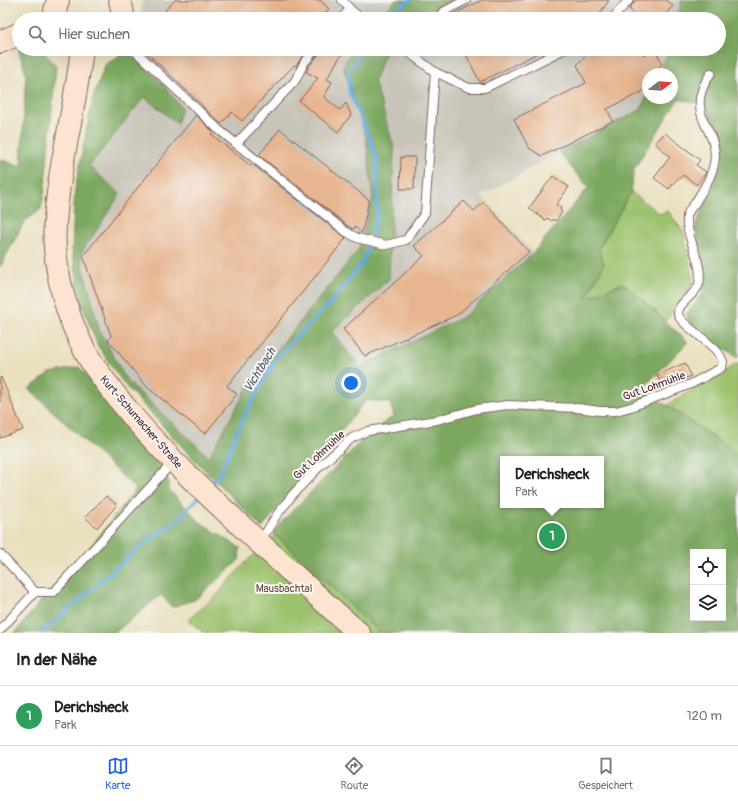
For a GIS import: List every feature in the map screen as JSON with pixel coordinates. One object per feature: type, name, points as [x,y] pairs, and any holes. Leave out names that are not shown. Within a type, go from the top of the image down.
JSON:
[{"type":"main road","points":[[55,12],[58,0]]},
{"type":"main road","points":[[120,0],[123,12]]},
{"type":"main road","points":[[0,42],[12,37]]},
{"type":"main road","name":"Kurt-Schumacher-Straße","points":[[81,56],[56,210],[55,248],[59,278],[67,308],[75,331],[86,354],[114,393],[193,482],[358,633]]},
{"type":"lane","points":[[342,0],[354,12]]},
{"type":"lane","points":[[443,12],[466,0]]},
{"type":"lane","points":[[618,12],[629,0]]},
{"type":"lane","points":[[347,12],[350,9]]},
{"type":"lane","points":[[140,56],[218,129],[345,232],[357,238],[386,245],[406,240],[425,213],[435,72]]},
{"type":"lane","points":[[236,144],[295,81],[304,62],[310,56]]},
{"type":"lane","points":[[415,56],[435,72],[469,88],[485,88],[551,56]]},
{"type":"lane","name":"Gut Lohmühle","points":[[259,543],[276,516],[294,493],[320,466],[352,438],[368,431],[437,420],[477,409],[508,405],[616,411],[631,407],[692,384],[720,368],[723,362],[719,354],[708,342],[681,321],[678,314],[680,308],[695,292],[700,278],[687,214],[710,178],[714,168],[714,147],[704,122],[699,96],[703,84],[711,73]]},
{"type":"lane","points":[[0,554],[35,592],[54,592],[173,461]]},
{"type":"lane","points":[[0,630],[35,592]]},
{"type":"shaded area","points":[[142,0],[396,0],[384,12],[141,12]]},
{"type":"shaded area","points":[[453,0],[682,0],[679,12],[434,12]]},
{"type":"shaded area","points":[[132,56],[349,56],[343,66],[366,137],[373,198],[359,249],[249,385],[209,457],[127,381],[100,332],[80,255],[120,194],[88,166],[144,97],[177,123],[182,108],[159,80]]},
{"type":"shaded area","points":[[384,56],[667,56],[661,68],[642,68],[643,104],[640,110],[559,152],[481,196],[533,253],[465,316],[360,367],[332,332],[389,279],[394,148],[374,80]]},
{"type":"green space","points":[[396,0],[453,0],[434,12],[384,12]]},
{"type":"green space","points":[[682,0],[738,0],[738,358],[702,335],[689,323],[687,314],[704,291],[702,262],[695,227],[723,159],[706,105],[678,99],[678,68],[661,68],[667,56],[726,56],[726,12],[679,12]]},
{"type":"green space","points":[[21,56],[47,56],[56,66],[44,194],[41,209],[24,222],[0,267],[0,159],[21,167],[26,73]]},
{"type":"green space","points":[[118,56],[132,56],[159,80],[182,108],[177,123],[144,97],[89,166],[120,194],[80,255],[100,332],[127,381],[209,457],[249,385],[359,249],[373,198],[366,137],[343,66],[349,56],[384,56],[374,80],[394,148],[389,279],[332,332],[360,367],[465,316],[533,253],[588,188],[559,152],[640,110],[643,104],[675,104],[634,169],[631,192],[599,248],[604,264],[586,298],[623,283],[688,342],[642,389],[738,454],[738,633],[380,633],[272,532],[370,432],[394,416],[390,403],[366,400],[262,528],[188,453],[124,384],[98,346],[82,305],[72,250],[75,189],[93,98],[105,65]]},
{"type":"green space","points":[[631,192],[660,214],[668,211],[684,233],[693,282],[666,321],[623,283],[586,299],[604,264],[599,248]]},
{"type":"green space","points":[[738,363],[738,454],[667,405]]},
{"type":"green space","points":[[79,367],[166,466],[169,490],[200,522],[240,548],[239,560],[196,599],[172,607],[161,595],[114,633],[15,633],[41,601],[95,541],[136,489],[29,389],[50,373]]},
{"type":"green space","name":"Mausbachtal","points":[[286,526],[398,633],[204,633],[188,620],[217,595],[246,562]]},
{"type":"building","points":[[175,0],[320,0],[329,9],[326,12],[164,12]]},
{"type":"building","points":[[482,0],[609,0],[601,12],[458,12]]},
{"type":"building","points":[[636,0],[666,0],[673,6],[667,12],[632,12],[629,9]]},
{"type":"building","points":[[150,56],[303,56],[296,66],[294,65],[242,121],[232,112],[221,124]]},
{"type":"building","points":[[317,56],[341,56],[327,79],[332,82],[324,97],[340,110],[346,103],[351,115],[338,132],[299,101],[318,78],[306,72]]},
{"type":"building","points":[[467,56],[532,56],[480,82]]},
{"type":"building","points":[[585,56],[658,56],[662,63],[658,68],[642,68],[642,92],[607,109],[613,121],[542,156],[529,148],[514,119],[586,83],[577,65]]},
{"type":"building","points":[[196,115],[213,132],[211,134],[251,166],[252,164],[346,238],[227,386],[237,394],[205,434],[147,387],[108,340],[111,336],[83,256]]},
{"type":"building","points":[[280,129],[369,200],[362,233],[355,227],[353,229],[348,226],[259,155]]},
{"type":"building","points":[[665,133],[700,160],[696,165],[706,172],[697,185],[683,175],[680,179],[678,178],[669,189],[654,178],[670,157],[655,143]]},
{"type":"building","points":[[401,157],[415,157],[414,189],[400,189]]},
{"type":"building","points":[[553,176],[569,187],[556,205],[561,208],[560,210],[562,212],[556,221],[553,219],[552,221],[547,218],[545,220],[529,208]]},
{"type":"building","points":[[464,201],[474,211],[484,202],[529,252],[457,315],[365,356],[343,329],[424,256],[414,246]]},
{"type":"building","points":[[685,363],[691,376],[663,388],[657,375]]},
{"type":"building","points":[[1,377],[23,430],[0,438],[0,378]]},
{"type":"building","points":[[106,496],[117,505],[97,528],[85,517]]},
{"type":"waterway","name":"Vichtbach","points":[[394,12],[410,0]]},
{"type":"waterway","name":"Vichtbach","points":[[208,487],[218,477],[243,418],[277,357],[333,300],[364,260],[377,216],[377,160],[370,139],[350,93],[348,73],[359,56]]},
{"type":"waterway","name":"Vichtbach","points":[[41,633],[141,546],[176,521],[200,496]]},
{"type":"place","name":"Derichsheck","points":[[552,536]]}]
